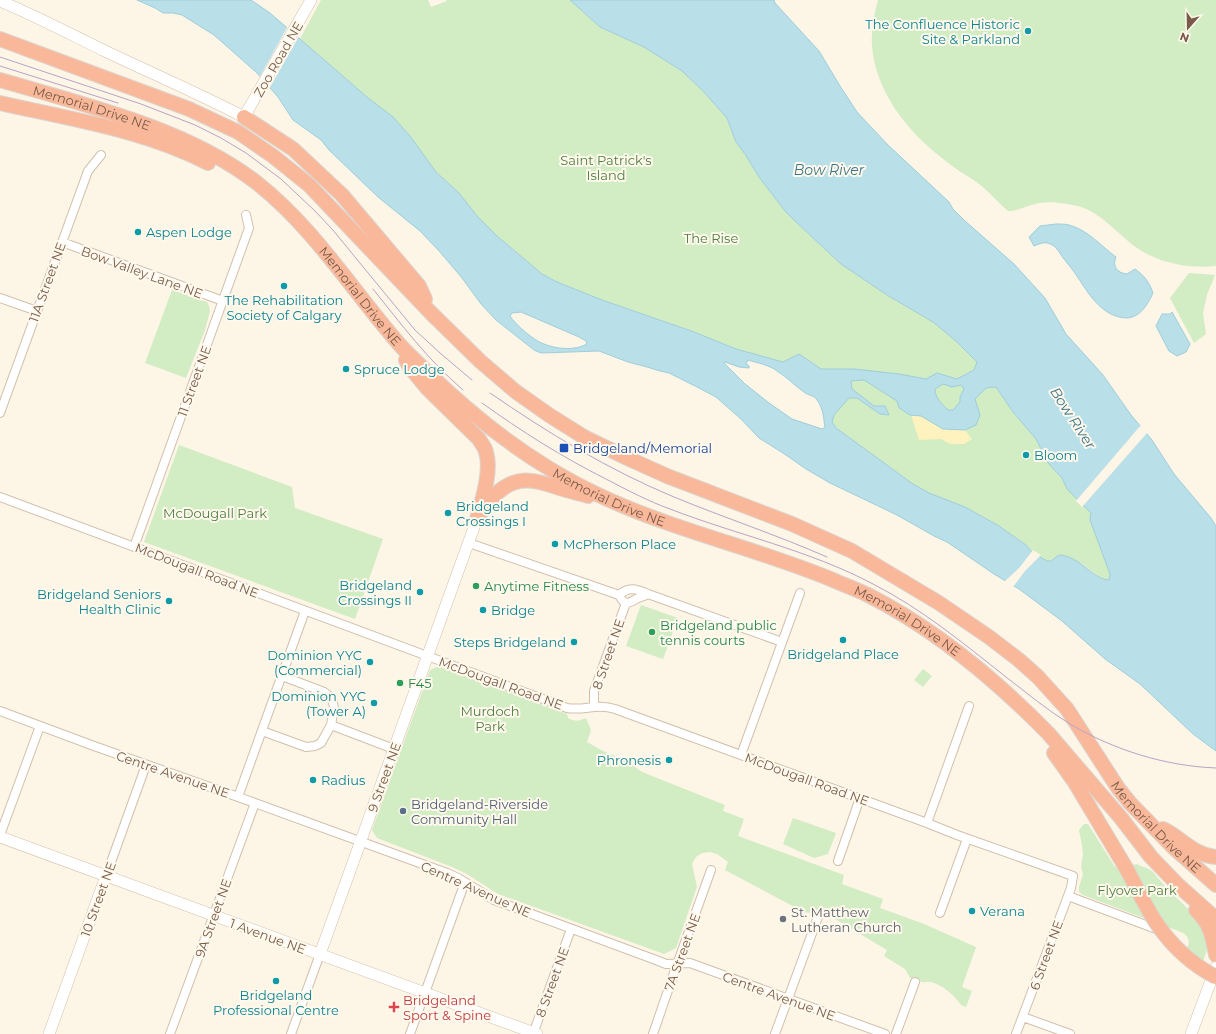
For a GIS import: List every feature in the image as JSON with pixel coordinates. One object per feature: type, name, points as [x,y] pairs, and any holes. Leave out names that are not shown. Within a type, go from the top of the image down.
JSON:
[{"type":"highway","name":"Memorial Drive NE","points":[[0,39],[189,109],[238,132],[273,156],[308,186],[431,313],[480,361],[515,391],[549,415],[584,437],[625,458],[792,524],[852,551],[939,603],[989,637],[1029,669],[1067,709],[1118,788],[1148,822],[1173,847],[1216,885]]},
{"type":"highway","name":"Memorial Drive NE","points":[[0,80],[153,128],[208,152],[251,179],[282,205],[316,240],[400,346],[452,396],[478,418],[548,468],[612,501],[664,522],[780,560],[867,594],[935,636],[963,657],[1007,694],[1048,733],[1121,818],[1151,857],[1179,886],[1216,919]]},
{"type":"highway","points":[[0,103],[114,128],[148,138],[195,156],[234,176],[251,179]]},
{"type":"highway","points":[[247,111],[255,124],[293,149],[342,195],[419,286],[431,313]]},
{"type":"highway","points":[[400,346],[409,366],[427,388],[479,439],[487,453],[487,477],[477,519]]},
{"type":"highway","points":[[477,519],[501,489],[512,483],[528,480],[547,483],[569,491],[612,501]]},
{"type":"highway","points":[[1007,694],[1058,757],[1074,781],[1126,868],[1156,923],[1168,938],[1192,961],[1200,968],[1216,977]]},
{"type":"highway","points":[[1148,822],[1168,832],[1191,848],[1210,857],[1216,858]]},
{"type":"highway","points":[[1140,843],[1158,852],[1216,908]]},
{"type":"highway","points":[[1179,886],[1187,901],[1209,925],[1216,955]]},
{"type":"street","name":"Zoo Road NE","points":[[247,111],[311,0]]},
{"type":"street","points":[[0,1],[22,10],[202,96],[247,111]]},
{"type":"street","name":"11A Street NE","points":[[0,413],[88,172],[101,155]]},
{"type":"street","name":"11 Street NE","points":[[134,547],[250,228],[246,216]]},
{"type":"street","name":"Bow Valley Lane NE","points":[[62,242],[223,300]]},
{"type":"street","points":[[0,298],[37,311]]},
{"type":"street","name":"McDougall Road NE","points":[[0,497],[567,708],[576,710],[594,706],[604,706],[615,709],[1073,876]]},
{"type":"street","name":"9 Street NE","points":[[290,1034],[477,519]]},
{"type":"street","points":[[469,543],[619,595],[626,603],[631,603],[648,594]]},
{"type":"street","points":[[619,595],[630,589],[638,589],[648,594],[782,642]]},
{"type":"street","points":[[741,755],[800,593]]},
{"type":"street","name":"8 Street NE","points":[[594,706],[594,691],[626,603]]},
{"type":"street","points":[[238,797],[305,611]]},
{"type":"street","points":[[262,731],[306,747],[315,746],[321,743],[331,725],[334,708],[332,698],[324,692],[282,676]]},
{"type":"street","points":[[927,823],[969,706]]},
{"type":"street","name":"Centre Avenue NE","points":[[0,711],[447,873],[494,900],[666,964],[690,963],[885,1034]]},
{"type":"street","points":[[331,725],[394,749]]},
{"type":"street","points":[[0,836],[40,726]]},
{"type":"street","name":"10 Street NE","points":[[49,1034],[146,765]]},
{"type":"street","points":[[838,861],[860,798]]},
{"type":"street","name":"9A Street NE","points":[[170,1034],[255,803]]},
{"type":"street","name":"1 Avenue NE","points":[[0,836],[534,1034]]},
{"type":"street","points":[[940,913],[967,838]]},
{"type":"street","name":"7A Street NE","points":[[654,1034],[711,870]]},
{"type":"street","name":"6 Street NE","points":[[1016,1034],[1071,888],[1073,876]]},
{"type":"street","points":[[410,1034],[465,882]]},
{"type":"street","points":[[1068,896],[1170,934],[1178,941]]},
{"type":"street","points":[[775,1034],[818,917]]},
{"type":"street","name":"8 Street NE","points":[[534,1034],[571,929]]},
{"type":"street","points":[[1191,1034],[1216,967]]},
{"type":"street","points":[[896,1034],[915,982]]},
{"type":"street","points":[[1023,1017],[1070,1034]]},
{"type":"green space","name":"Saint Patrick's Island","points":[[321,0],[428,0],[431,7],[447,1],[446,0],[570,0],[600,27],[644,47],[682,71],[703,91],[727,118],[736,142],[759,177],[785,211],[795,221],[841,264],[887,295],[933,322],[974,358],[1013,412],[1036,439],[1048,463],[1062,478],[1067,489],[1091,513],[1090,520],[1110,574],[1109,580],[1104,580],[1081,563],[1059,555],[1051,561],[1047,561],[1032,552],[1026,545],[999,526],[965,507],[929,493],[913,484],[836,428],[809,384],[783,363],[736,349],[694,332],[602,300],[557,282],[542,274],[497,236],[477,216],[459,193],[436,172],[410,136],[393,117],[367,97],[300,39]]},
{"type":"green space","name":"The Confluence Historic Site & Parkland","points":[[878,0],[1216,0],[1216,266],[1204,267],[1181,265],[1158,259],[1137,248],[1096,214],[1084,208],[1062,203],[1044,202],[1008,211],[983,187],[951,165],[929,147],[905,123],[895,109],[886,94],[874,62],[872,34]]},
{"type":"green space","points":[[1189,273],[1215,275],[1207,295],[1203,313],[1206,334],[1194,343],[1170,298]]},
{"type":"green space","points":[[172,290],[207,302],[210,311],[205,330],[186,378],[145,363]]},
{"type":"green space","name":"McDougall Park","points":[[179,445],[292,487],[295,508],[383,539],[355,619],[144,542]]},
{"type":"green space","name":"Bridgeland public tennis courts","points":[[641,605],[678,618],[663,659],[626,646]]},
{"type":"green space","name":"Murdoch Park","points":[[437,667],[444,668],[567,714],[568,718],[575,721],[586,718],[591,730],[587,742],[628,762],[642,772],[725,805],[723,811],[744,819],[738,836],[844,875],[842,884],[883,899],[880,908],[924,924],[976,947],[962,987],[972,991],[966,1007],[961,1005],[952,994],[940,985],[910,978],[905,969],[884,956],[887,950],[830,916],[804,912],[725,870],[728,862],[717,854],[710,852],[702,853],[696,857],[692,864],[697,887],[676,948],[664,954],[498,894],[467,874],[452,867],[377,838],[372,830],[430,670]]},
{"type":"green space","points":[[923,669],[932,676],[923,687],[914,680]]},
{"type":"green space","points":[[793,818],[836,833],[828,854],[814,858],[783,844]]},
{"type":"green space","name":"Flyover Park","points":[[1084,824],[1088,824],[1115,867],[1116,866],[1120,872],[1136,864],[1149,869],[1193,914],[1204,928],[1208,946],[1199,975],[1187,948],[1189,943],[1188,938],[1183,933],[1083,895],[1079,892],[1083,874],[1081,867],[1083,854],[1079,830]]},
{"type":"sand","points":[[911,415],[921,416],[943,429],[965,430],[972,439],[964,444],[950,444],[941,439],[919,440]]},
{"type":"water","name":"Bow River","points":[[137,0],[251,0],[270,13],[367,97],[393,117],[410,136],[436,172],[459,193],[477,216],[497,236],[542,274],[557,282],[736,349],[783,362],[799,354],[821,369],[854,369],[899,374],[926,379],[937,373],[957,379],[974,370],[977,362],[956,341],[933,322],[887,295],[841,264],[795,221],[785,211],[759,177],[736,142],[727,118],[703,91],[682,71],[644,47],[600,27],[570,0],[774,0],[775,3],[819,51],[857,112],[887,144],[949,202],[953,209],[964,220],[1014,264],[1045,298],[1066,334],[1103,375],[1131,415],[1152,440],[1174,474],[1216,526],[1216,751],[1193,734],[1140,684],[1105,659],[1062,621],[1019,589],[947,542],[897,515],[830,483],[806,469],[759,438],[741,419],[716,397],[669,373],[628,362],[599,351],[541,353],[534,350],[496,320],[481,304],[440,252],[420,231],[378,197],[329,150],[321,140],[293,120],[278,97],[257,73],[214,35],[182,15],[163,13]],"holes":[[[521,312],[579,337],[586,341],[587,344],[577,348],[554,347],[544,344],[520,328],[510,316],[512,313]],[[748,360],[770,367],[797,387],[816,398],[822,410],[825,427],[822,429],[792,419],[744,383],[724,363],[749,368],[746,364]],[[864,380],[897,401],[899,408],[910,415],[921,416],[943,429],[965,430],[976,425],[980,415],[975,399],[986,388],[996,387],[1013,412],[1036,439],[1048,463],[1062,478],[1067,489],[1091,513],[1090,520],[1110,574],[1109,580],[1103,579],[1074,559],[1067,556],[1059,555],[1051,561],[1047,561],[1032,552],[1026,545],[999,526],[965,507],[929,493],[913,484],[836,428],[832,422],[834,415],[849,398],[857,398],[880,414],[889,415],[885,406],[874,406],[852,389],[851,381]],[[943,384],[952,387],[961,385],[964,389],[960,397],[960,402],[953,410],[948,410],[941,403],[936,395],[935,389]]]},
{"type":"water","points":[[1056,224],[1076,227],[1088,234],[1116,257],[1115,266],[1118,271],[1127,274],[1135,269],[1141,274],[1148,282],[1153,293],[1143,310],[1135,316],[1126,318],[1117,317],[1103,309],[1091,296],[1055,247],[1046,243],[1041,243],[1034,246],[1029,237],[1040,226]]},
{"type":"water","points":[[1172,312],[1190,344],[1186,352],[1177,356],[1169,351],[1156,326],[1162,314],[1170,314]]},
{"type":"pier","points":[[288,26],[299,36],[269,89],[259,78]]},
{"type":"pier","points":[[1141,425],[1148,432],[1082,507],[1076,501]]},
{"type":"pier","points":[[1033,550],[1041,555],[1025,571],[1013,587],[1004,582],[1020,567]]},
{"type":"tram line","points":[[0,57],[141,104],[195,125],[246,153],[281,179],[315,211],[332,229],[415,330],[472,380]]},
{"type":"tram line","points":[[0,66],[118,103]]},
{"type":"tram line","points":[[373,289],[427,354],[463,390]]},
{"type":"tram line","points":[[490,393],[579,450],[626,475],[674,497],[827,557]]},
{"type":"tram line","points":[[482,403],[558,453],[646,499],[695,518],[798,552],[849,572],[873,584],[908,604],[942,627],[1053,713],[1104,742],[1159,760],[1197,767],[1216,768]]},
{"type":"place","name":"The Confluence Historic Site & Parkland","points":[[1028,31]]},
{"type":"place","name":"Aspen Lodge","points":[[138,232]]},
{"type":"place","name":"The Rehabilitation Society of Calgary","points":[[284,286]]},
{"type":"place","name":"Spruce Lodge","points":[[346,369]]},
{"type":"place","name":"Bridgeland/Memorial","points":[[564,448]]},
{"type":"place","name":"Bloom","points":[[1026,455]]},
{"type":"place","name":"Bridgeland Crossings I","points":[[448,513]]},
{"type":"place","name":"McPherson Place","points":[[555,544]]},
{"type":"place","name":"Anytime Fitness","points":[[476,586]]},
{"type":"place","name":"Bridgeland Crossings II","points":[[420,592]]},
{"type":"place","name":"Bridgeland Seniors Health Clinic","points":[[169,601]]},
{"type":"place","name":"Bridge","points":[[483,610]]},
{"type":"place","name":"Bridgeland public tennis courts","points":[[652,632]]},
{"type":"place","name":"Bridgeland Place","points":[[843,640]]},
{"type":"place","name":"Steps Bridgeland","points":[[574,642]]},
{"type":"place","name":"Dominion YYC (Commercial)","points":[[370,662]]},
{"type":"place","name":"F45","points":[[400,683]]},
{"type":"place","name":"Dominion YYC (Tower A)","points":[[374,703]]},
{"type":"place","name":"Phronesis","points":[[669,760]]},
{"type":"place","name":"Radius","points":[[313,780]]},
{"type":"place","name":"Bridgeland-Riverside Community Hall","points":[[403,811]]},
{"type":"place","name":"Verana","points":[[972,911]]},
{"type":"place","name":"St. Matthew Lutheran Church","points":[[783,919]]},
{"type":"place","name":"Bridgeland Professional Centre","points":[[276,981]]},
{"type":"place","name":"Bridgeland Sport & Spine","points":[[394,1007]]},
{"type":"park label","name":"The Rise","points":[[711,238]]}]
